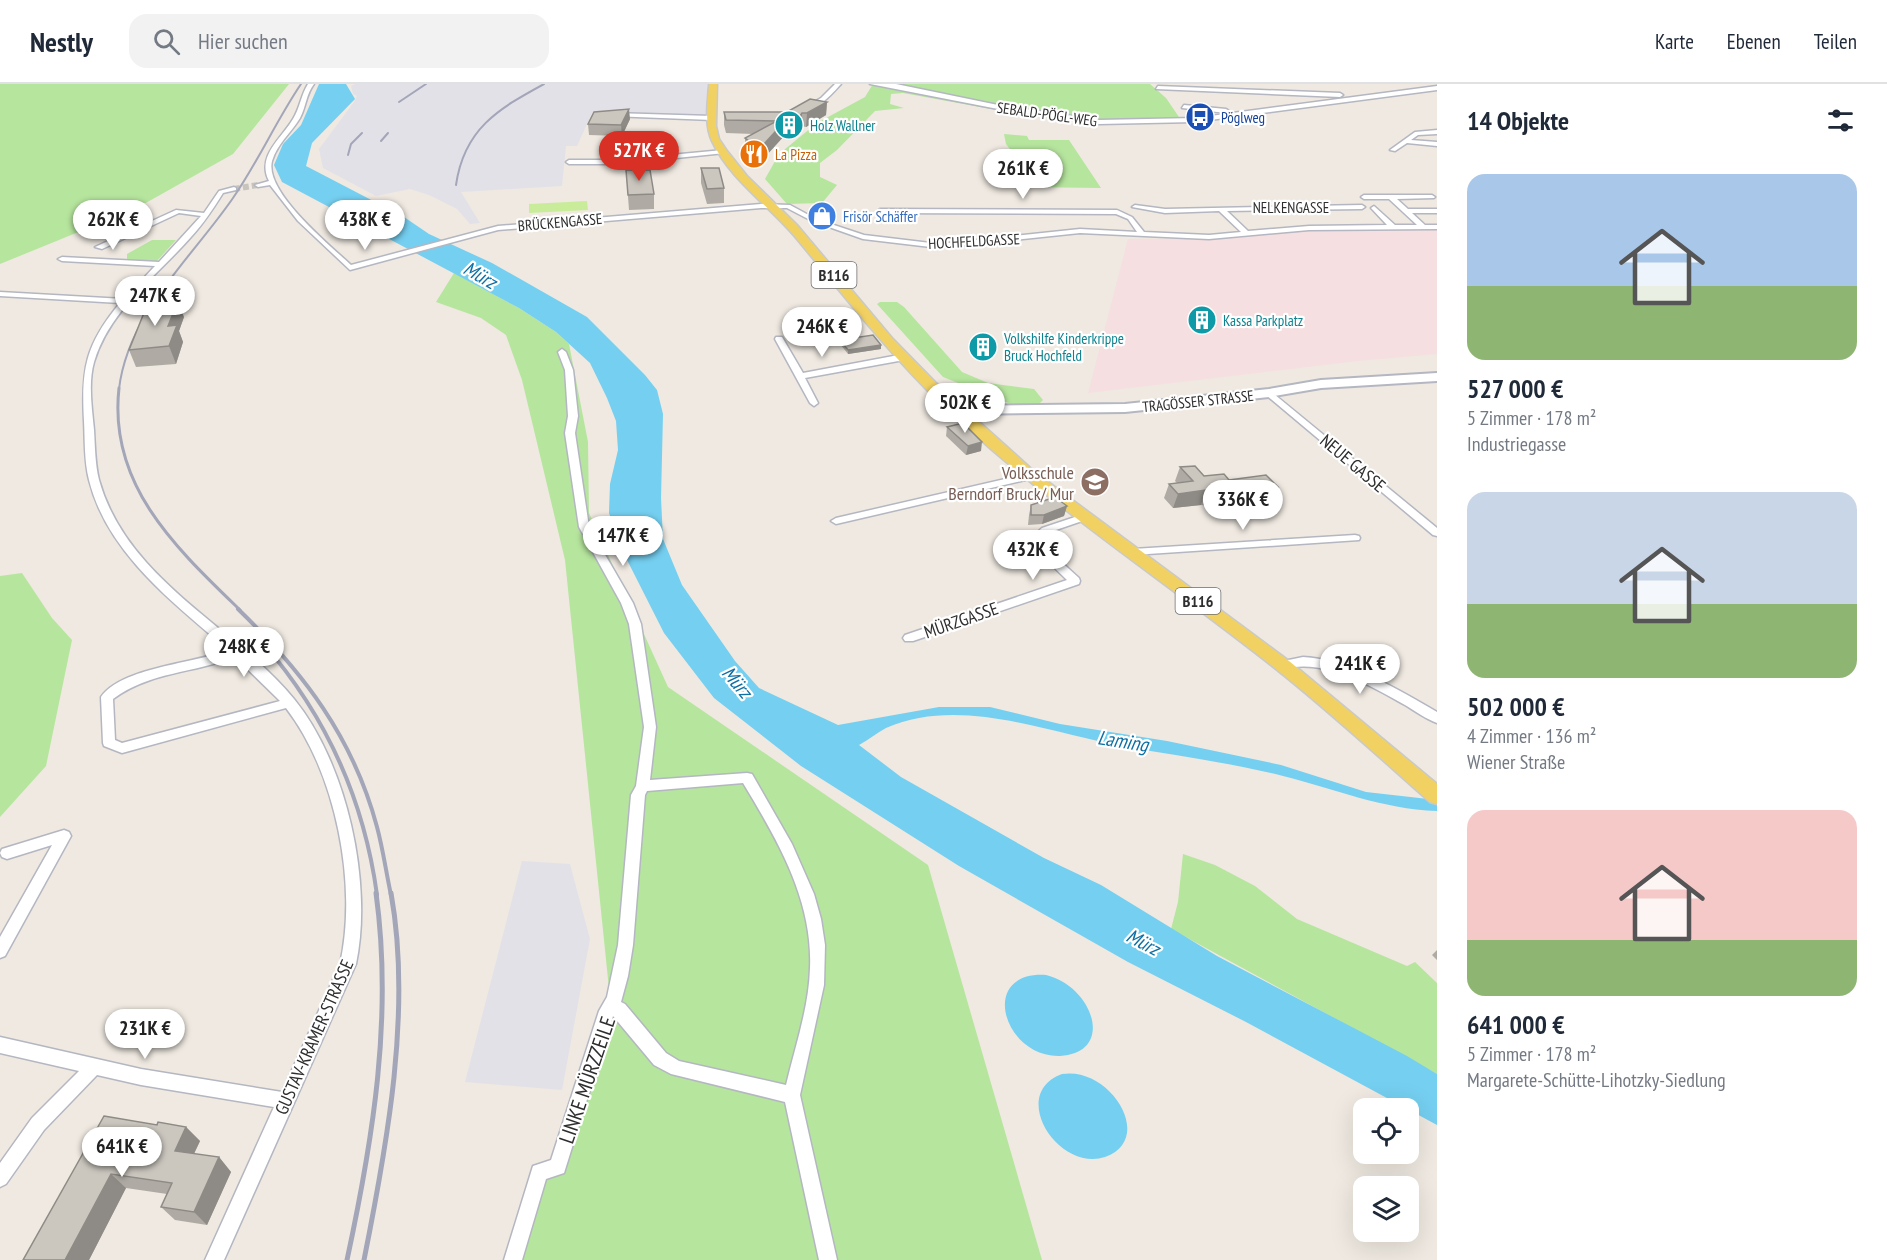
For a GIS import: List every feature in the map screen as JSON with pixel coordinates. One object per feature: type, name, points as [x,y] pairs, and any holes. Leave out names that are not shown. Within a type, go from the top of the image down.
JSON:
[{"type":"main road","name":"B116","points":[[713,84],[715,139],[723,152],[744,178],[774,206],[904,357],[957,410],[1031,476],[1283,665],[1437,796]]},
{"type":"main road","name":"TRAGÖSSER STRASSE","points":[[957,410],[1106,410],[1269,393],[1321,384],[1437,377]]},
{"type":"street","points":[[258,185],[271,183],[268,163],[298,115],[311,84]]},
{"type":"street","points":[[799,113],[824,99],[838,84]]},
{"type":"street","name":"SEBALD-PÖGL-WEG","points":[[873,84],[896,86],[1085,122],[1181,122],[1437,88]]},
{"type":"street","points":[[1158,88],[1365,98]]},
{"type":"street","points":[[1184,107],[1239,114]]},
{"type":"street","points":[[605,115],[715,120]]},
{"type":"street","points":[[1393,150],[1420,132],[1437,132]]},
{"type":"street","points":[[1405,141],[1437,144]]},
{"type":"street","points":[[569,162],[618,162],[723,152]]},
{"type":"street","name":"BRÜCKENGASSE","points":[[271,183],[295,213],[350,268],[498,228],[774,206]]},
{"type":"street","name":"GUSTAV-KRAMER-STRASSE","points":[[214,1260],[348,964],[355,941],[349,848],[327,766],[312,735],[288,702],[238,651],[166,587],[127,546],[110,520],[96,486],[89,432],[88,371],[106,329],[127,301],[207,215],[221,192],[234,189]]},
{"type":"street","points":[[1364,197],[1432,197]]},
{"type":"street","points":[[1391,197],[1423,227]]},
{"type":"street","name":"HOCHFELDGASSE","points":[[774,206],[788,206],[804,216],[848,233],[914,244],[960,245],[1080,231],[1209,237],[1309,228],[1437,227]]},
{"type":"street","points":[[1135,207],[1165,211],[1221,209],[1245,232]]},
{"type":"street","name":"NELKENGASSE","points":[[1221,209],[1362,207]]},
{"type":"street","points":[[1374,208],[1394,228]]},
{"type":"street","points":[[99,247],[178,211],[207,215]]},
{"type":"street","name":"HOCHFELDGASSE","points":[[879,211],[1118,212],[1130,218],[1143,235]]},
{"type":"street","points":[[1406,211],[1437,211]]},
{"type":"street","points":[[62,259],[162,264]]},
{"type":"street","points":[[0,294],[110,302],[127,301]]},
{"type":"street","points":[[779,339],[814,403]]},
{"type":"street","points":[[562,352],[568,370],[573,416],[570,433],[584,527],[627,603],[635,624],[650,727],[643,786],[638,795],[625,949],[620,982],[611,1008]]},
{"type":"street","points":[[800,376],[904,357]]},
{"type":"street","name":"NEUE GASSE","points":[[1269,393],[1437,533]]},
{"type":"street","points":[[836,520],[1031,476]]},
{"type":"street","name":"MÜRZGASSE","points":[[909,638],[1075,581],[1042,550],[1035,539],[1046,530],[1084,517]]},
{"type":"street","points":[[1133,552],[1355,538]]},
{"type":"street","points":[[238,651],[120,685],[107,697],[109,743],[122,748],[145,743],[272,709],[288,702]]},
{"type":"street","points":[[1283,665],[1308,662],[1339,670],[1398,695],[1437,718]]},
{"type":"street","points":[[643,786],[747,778],[775,822],[805,891],[818,934],[818,969],[792,1095],[828,1260]]},
{"type":"street","points":[[0,951],[64,836],[7,853]]},
{"type":"street","name":"LINKE MÜRZZEILE","points":[[513,1260],[539,1172],[558,1167],[607,1011],[611,1008],[619,1009],[660,1059],[677,1068],[792,1095]]},
{"type":"street","points":[[0,1045],[93,1068],[286,1101]]},
{"type":"street","points":[[0,1179],[38,1124],[93,1068]]},
{"type":"shaded area","points":[[355,84],[707,84],[706,118],[592,113],[577,146],[566,146],[562,186],[461,192],[480,223],[470,224],[457,209],[429,195],[410,189],[376,196],[323,168],[319,149],[354,102],[357,96],[353,94],[351,86]]},
{"type":"shaded area","points":[[1437,229],[1437,354],[1358,361],[1088,393],[1128,239],[1241,238],[1262,232]]},
{"type":"shaded area","points":[[522,861],[570,864],[590,939],[562,1090],[465,1082]]},
{"type":"green space","points":[[0,84],[289,84],[233,154],[135,209],[0,264]]},
{"type":"green space","points":[[873,84],[1150,84],[1166,98],[1181,120],[1091,121],[1049,114],[991,109],[903,93],[891,94],[890,104],[904,108],[875,111],[837,150],[820,163],[820,177],[837,185],[822,203],[787,204],[765,179],[779,154],[817,123],[865,97]]},
{"type":"green space","points":[[1004,134],[1027,136],[1029,140],[1069,140],[1101,188],[1026,187],[1021,164],[1006,144]]},
{"type":"green space","points":[[587,201],[588,210],[529,213],[529,204]]},
{"type":"green space","points":[[152,240],[176,240],[156,262],[127,262],[127,254]]},
{"type":"green space","points":[[454,273],[519,308],[556,332],[569,344],[588,442],[589,513],[668,687],[928,865],[1042,1260],[513,1260],[539,1172],[558,1167],[611,1008],[565,560],[522,380],[506,335],[481,318],[436,302]]},
{"type":"green space","points":[[897,302],[904,307],[962,372],[988,383],[1034,389],[1043,400],[1039,404],[1011,404],[943,377],[877,304]]},
{"type":"green space","points":[[22,573],[52,618],[72,640],[46,766],[0,817],[0,576]]},
{"type":"green space","points":[[1183,854],[1215,865],[1255,886],[1297,919],[1407,966],[1415,962],[1437,983],[1437,1074],[1171,929],[1178,902]]},
{"type":"water","points":[[319,84],[346,84],[355,99],[312,143],[306,166],[404,217],[429,234],[492,263],[587,317],[645,375],[657,390],[663,414],[661,498],[663,539],[682,585],[735,661],[759,688],[838,725],[939,707],[990,707],[1060,724],[1167,741],[1281,765],[1366,792],[1437,800],[1437,811],[1397,807],[1264,771],[1127,747],[1006,720],[975,716],[945,715],[915,719],[886,728],[859,745],[901,777],[1044,858],[1101,885],[1217,956],[1437,1074],[1437,1125],[1419,1115],[1419,1098],[1387,1098],[1128,962],[959,866],[801,766],[714,698],[664,633],[622,550],[609,513],[610,484],[618,450],[616,421],[590,363],[556,332],[519,308],[282,182],[274,165],[283,144],[301,125]]},
{"type":"water","points":[[1046,975],[1076,992],[1092,1018],[1093,1032],[1088,1044],[1077,1052],[1060,1056],[1040,1053],[1024,1044],[1013,1030],[1006,1015],[1005,999],[1011,986],[1024,977]]},
{"type":"water","points":[[1062,1074],[1080,1075],[1096,1081],[1110,1092],[1121,1106],[1126,1121],[1127,1135],[1120,1148],[1105,1157],[1087,1159],[1071,1153],[1057,1143],[1046,1129],[1039,1113],[1039,1098],[1046,1084]]},
{"type":"building","points":[[810,99],[827,102],[807,113],[802,113],[796,122],[785,121],[764,144],[753,144],[745,138],[777,121],[726,120],[724,112],[787,112]]},
{"type":"building","points":[[629,109],[621,125],[588,124],[594,112]]},
{"type":"building","points":[[701,168],[719,168],[724,188],[707,189]]},
{"type":"building","points":[[626,170],[650,170],[654,194],[628,195]]},
{"type":"building","points":[[178,301],[168,326],[177,325],[169,346],[129,350],[148,303]]},
{"type":"building","points":[[873,335],[881,345],[848,350],[840,340]]},
{"type":"building","points":[[963,423],[982,442],[968,446],[947,427]]},
{"type":"building","points":[[1195,466],[1204,476],[1224,474],[1229,480],[1266,475],[1278,487],[1226,493],[1206,490],[1178,494],[1169,484],[1193,481],[1180,467]]},
{"type":"building","points":[[1055,497],[1067,506],[1044,515],[1031,515],[1031,505]]},
{"type":"building","points":[[104,1116],[157,1125],[158,1122],[186,1127],[175,1151],[219,1157],[194,1212],[161,1207],[172,1183],[111,1174],[65,1260],[23,1260]]},
{"type":"tunnel","points":[[234,189],[258,185]]},
{"type":"railway","points":[[119,389],[125,361],[148,311],[233,198],[301,84]]},
{"type":"railway","points":[[399,102],[426,84]]},
{"type":"railway","points":[[456,185],[460,166],[475,135],[498,112],[544,84]]},
{"type":"railway","points":[[348,155],[351,144],[362,133]]},
{"type":"railway","points":[[381,141],[388,133]]},
{"type":"railway","points":[[119,388],[118,423],[124,455],[136,485],[151,512],[171,538],[240,610]]},
{"type":"railway","points":[[238,609],[284,657],[323,708],[340,735],[367,794],[379,835],[391,895]]},
{"type":"railway","points":[[262,642],[305,699],[339,760],[363,825],[377,895]]},
{"type":"railway","points":[[347,1260],[365,1169],[378,1078],[382,986],[381,939],[376,893]]},
{"type":"railway","points":[[364,1260],[388,1124],[398,1030],[397,938],[391,893]]},
{"type":"place","name":"Pöglweg","points":[[1200,117]]},
{"type":"place","name":"Holz Wallner","points":[[789,125]]},
{"type":"place","name":"La Pizza","points":[[754,154]]},
{"type":"place","name":"Frisör Schäffer","points":[[822,216]]},
{"type":"place","name":"Kassa Parkplatz","points":[[1202,320]]},
{"type":"place","name":"Volkshilfe Kinderkrippe Bruck Hochfeld","points":[[983,347]]},
{"type":"place","name":"Volksschule Berndorf Bruck/ Mur","points":[[1095,482]]},
{"type":"water label","name":"Mürz","points":[[480,275]]},
{"type":"water label","name":"Mürz","points":[[737,682]]},
{"type":"water label","name":"Laming","points":[[1123,741]]},
{"type":"water label","name":"Mürz","points":[[1143,942]]}]
